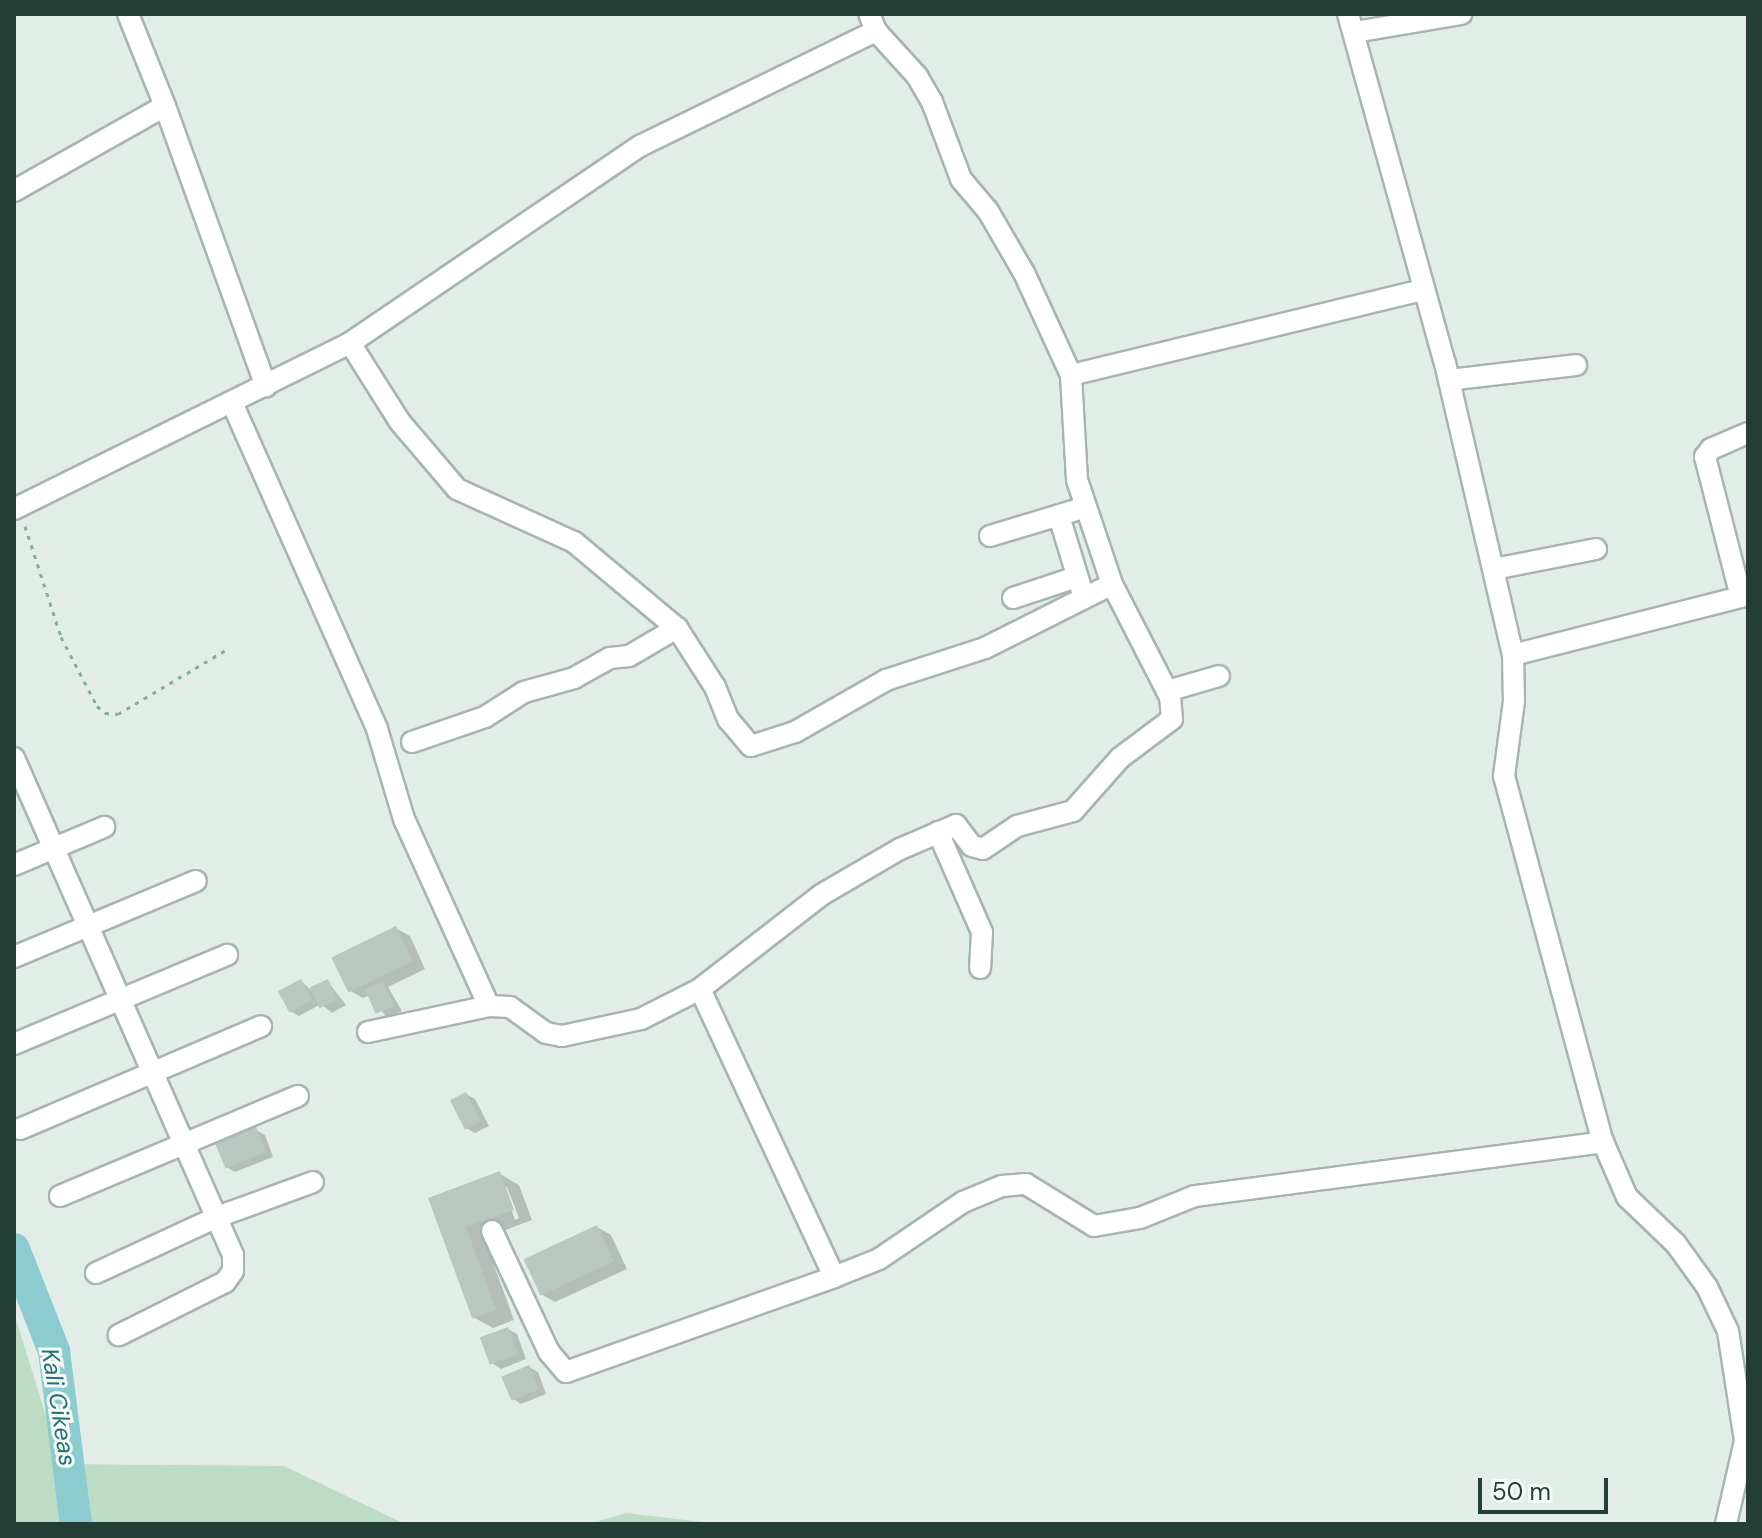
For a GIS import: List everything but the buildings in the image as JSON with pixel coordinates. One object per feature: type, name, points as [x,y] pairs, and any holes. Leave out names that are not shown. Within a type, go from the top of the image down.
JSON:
[{"type":"street","points":[[128,14],[165,106],[266,386]]},
{"type":"street","points":[[1461,14],[1352,23],[1422,290],[1449,380],[1494,569],[1513,655],[1514,701],[1504,776],[1603,1142],[1627,1197],[1676,1244],[1707,1287],[1728,1331],[1745,1441],[1726,1524]]},
{"type":"street","points":[[17,508],[233,405],[350,343],[640,146],[872,22],[917,76],[932,102],[961,179],[988,211],[1024,273],[1071,375],[1077,480],[1112,584],[1167,691],[1172,707],[1166,726],[1125,753],[1073,811],[1037,818],[977,850],[958,825],[938,832],[821,895],[700,989],[641,1019],[562,1036],[546,1033],[510,1007],[489,1006],[368,1032]]},
{"type":"street","points":[[14,191],[165,106]]},
{"type":"street","points":[[1071,375],[1422,290]]},
{"type":"street","points":[[350,343],[400,422],[457,489],[574,542],[677,628],[715,687],[728,719],[751,746],[795,732],[886,680],[985,648],[1112,584]]},
{"type":"street","points":[[1449,380],[1576,365]]},
{"type":"street","points":[[233,405],[377,729],[404,819],[489,1006]]},
{"type":"street","points":[[1513,655],[1744,596],[1705,457],[1711,449],[1748,433]]},
{"type":"street","points":[[990,536],[1086,507]]},
{"type":"street","points":[[1013,598],[1079,584],[1059,516]]},
{"type":"street","points":[[1494,569],[1596,549]]},
{"type":"street","points":[[412,742],[485,717],[524,692],[574,678],[610,658],[629,656],[677,628]]},
{"type":"street","points":[[1167,691],[1219,676]]},
{"type":"street","points":[[14,758],[19,781],[56,846],[233,1255],[233,1271],[225,1282],[119,1335]]},
{"type":"street","points":[[14,865],[104,827]]},
{"type":"street","points":[[938,832],[982,932],[980,968]]},
{"type":"street","points":[[14,957],[196,881]]},
{"type":"street","points":[[14,1044],[227,955]]},
{"type":"street","points":[[700,989],[834,1277]]},
{"type":"street","points":[[20,1129],[261,1026]]},
{"type":"street","points":[[60,1196],[298,1096]]},
{"type":"street","points":[[492,1231],[549,1352],[566,1372],[879,1259],[963,1202],[1002,1186],[1026,1184],[1094,1226],[1140,1218],[1195,1196],[1603,1142]]},
{"type":"street","points":[[96,1273],[217,1217],[313,1182]]},
{"type":"path","points":[[17,508],[61,637],[97,706],[105,713],[118,714],[229,648]]},
{"type":"green space","points":[[14,1313],[61,1464],[284,1466],[405,1524],[14,1524]]},
{"type":"green space","points":[[626,1513],[720,1524],[589,1524]]},
{"type":"waterway","name":"Kali Cikeas","points":[[14,1249],[54,1351],[76,1524]]}]
